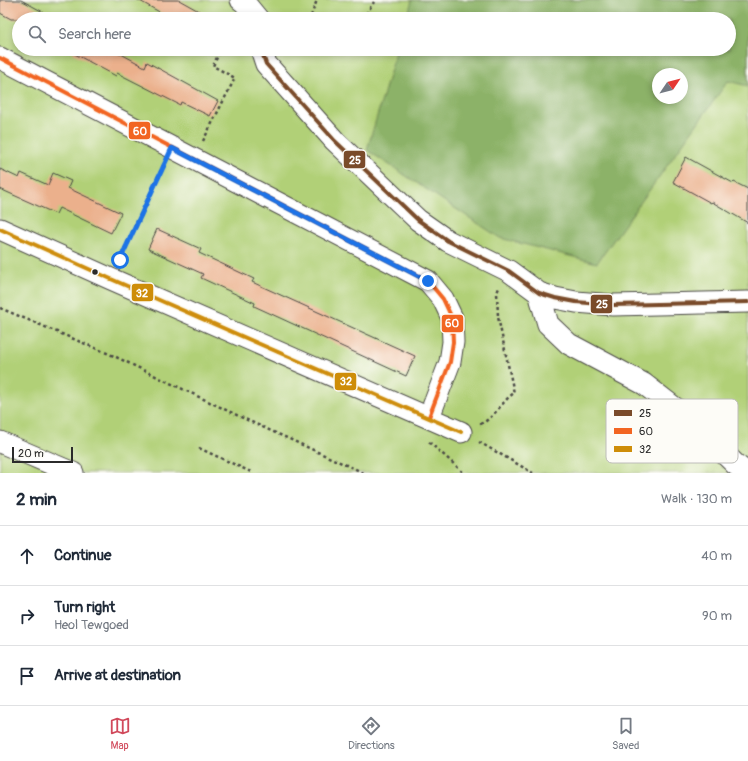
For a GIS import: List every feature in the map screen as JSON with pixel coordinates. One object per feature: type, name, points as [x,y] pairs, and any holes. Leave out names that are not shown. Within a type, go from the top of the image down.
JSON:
[{"type":"street","points":[[241,0],[252,12]]},
{"type":"street","points":[[263,56],[266,64],[335,140],[418,220],[448,241],[509,271],[539,293],[576,302],[613,305],[748,302]]},
{"type":"street","points":[[0,58],[428,281],[443,299],[452,318],[453,342],[450,362],[429,417]]},
{"type":"street","points":[[0,229],[461,432]]},
{"type":"street","points":[[539,293],[548,324],[569,344],[644,384],[663,399]]},
{"type":"street","points":[[0,442],[73,473]]},
{"type":"street","points":[[733,463],[747,473]]},
{"type":"path","points":[[312,12],[317,0]]},
{"type":"path","points":[[367,12],[374,2]]},
{"type":"path","points":[[194,159],[235,78],[213,66],[218,56]]},
{"type":"path","points":[[111,279],[172,148]]},
{"type":"path","points":[[461,432],[487,421],[506,399],[514,393],[498,317],[497,292],[509,271]]},
{"type":"path","points":[[0,308],[114,356],[245,419],[364,473]]},
{"type":"path","points":[[461,432],[533,473]]},
{"type":"path","points":[[199,448],[253,473]]},
{"type":"green space","points":[[0,0],[748,0],[748,473],[0,473]]},
{"type":"green space","points":[[412,0],[748,0],[748,86],[728,81],[597,263],[500,238],[367,150],[395,56],[736,56],[736,12],[409,12]]},
{"type":"building","points":[[0,0],[21,0],[43,12],[12,12],[12,19],[0,13]]},
{"type":"building","points":[[138,0],[179,0],[200,12],[159,12]]},
{"type":"building","points":[[79,56],[125,56],[145,67],[147,62],[218,101],[210,116],[181,102],[180,105],[117,73],[116,76]]},
{"type":"building","points":[[686,157],[733,183],[734,182],[748,189],[748,223],[673,182]]},
{"type":"building","points":[[0,169],[19,178],[21,173],[48,185],[53,173],[71,181],[68,188],[121,213],[111,233],[59,208],[56,214],[0,189]]},
{"type":"building","points":[[157,229],[201,249],[199,253],[254,279],[252,282],[415,356],[406,376],[254,306],[255,303],[201,278],[203,274],[148,249]]},
{"type":"transit line","name":"25","points":[[263,56],[266,64],[335,141],[418,220],[448,241],[509,271],[539,293],[576,302],[613,305],[748,302]]},
{"type":"transit line","name":"60","points":[[0,58],[428,281],[443,299],[452,318],[453,342],[450,362],[429,417]]},
{"type":"transit line","name":"32","points":[[0,229],[461,432]]},
{"type":"route","points":[[120,260],[172,148],[428,281]]}]
